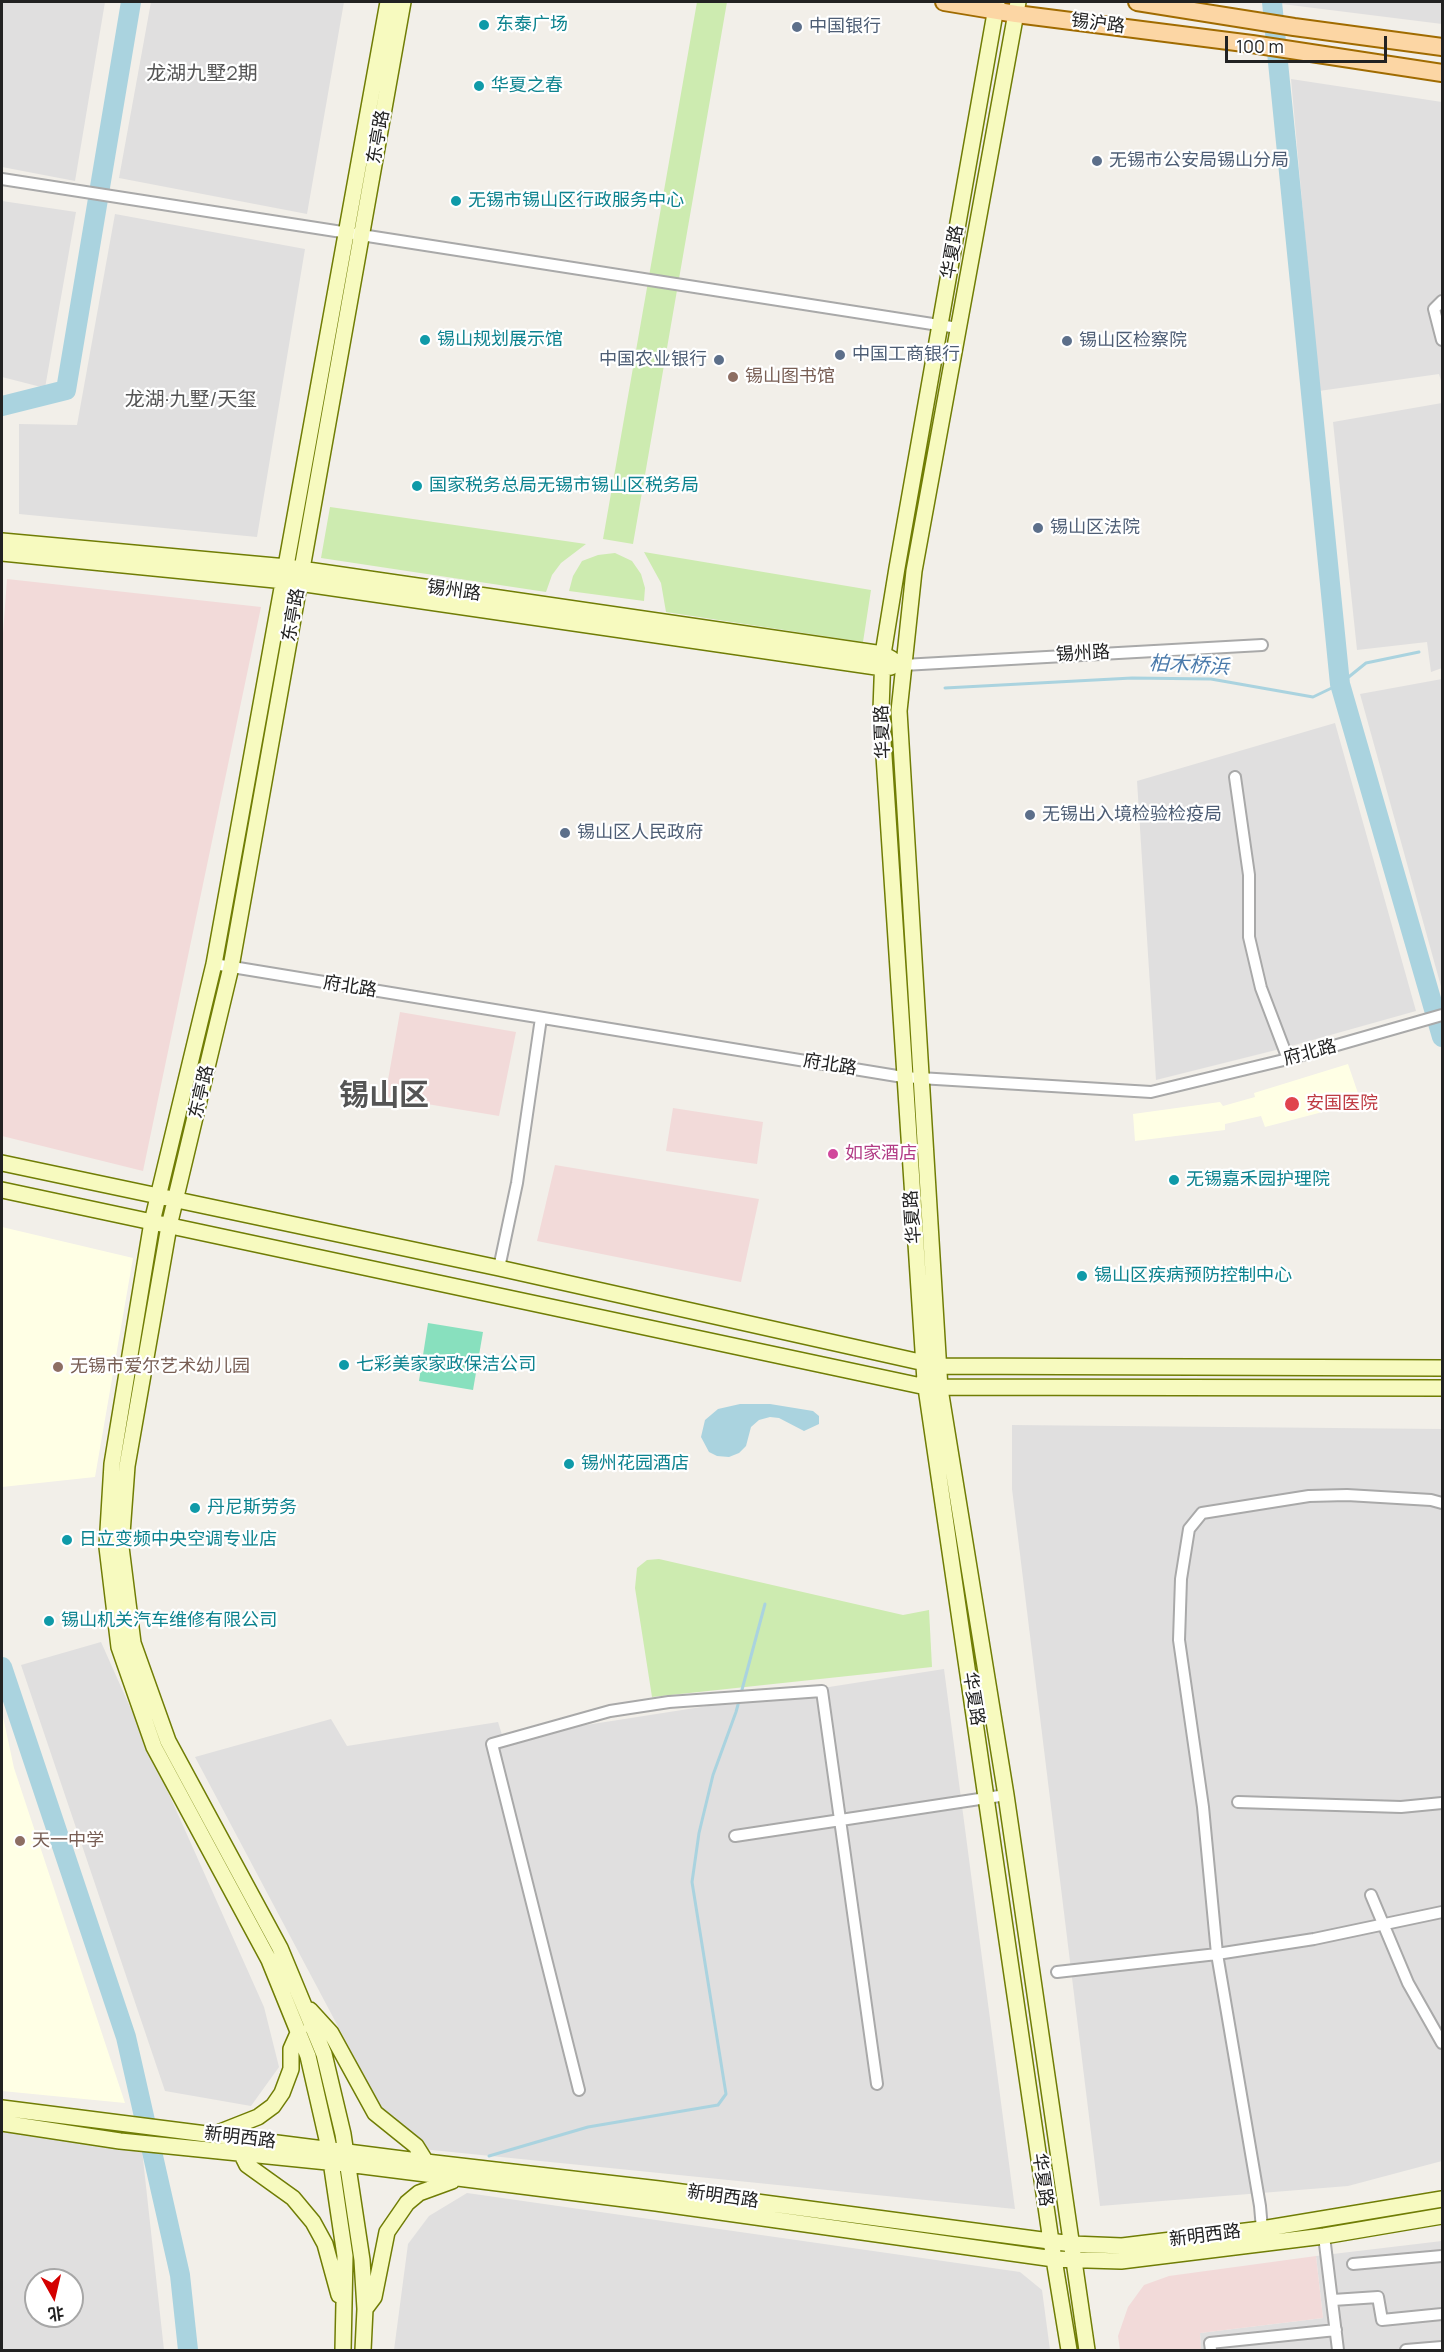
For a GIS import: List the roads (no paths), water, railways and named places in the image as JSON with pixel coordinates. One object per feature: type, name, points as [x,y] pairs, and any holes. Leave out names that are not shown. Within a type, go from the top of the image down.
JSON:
[{"type":"main road","name":"锡沪路","points":[[944,2],[1017,8],[1443,73]]},
{"type":"main road","points":[[1137,2],[1253,21],[1443,47]]},
{"type":"street","name":"东亭路","points":[[354,234],[388,2]]},
{"type":"street","name":"东亭路","points":[[338,2157],[343,2134],[324,2054],[280,1948],[168,1741],[133,1643],[121,1547],[127,1466],[169,1226],[231,968],[293,575],[354,234],[403,2]]},
{"type":"street","name":"华夏路","points":[[996,6],[883,661],[881,711],[903,1077],[930,1365],[1053,2259],[1069,2350]]},
{"type":"street","name":"华夏路","points":[[930,1365],[922,1079],[899,711],[915,571],[1017,8]]},
{"type":"street","points":[[2,179],[958,328]]},
{"type":"street","points":[[1443,300],[1434,309],[1443,340]]},
{"type":"street","name":"锡州路","points":[[2,541],[293,575],[903,665],[1262,645]]},
{"type":"street","name":"锡州路","points":[[2,553],[293,575]]},
{"type":"street","name":"东亭路","points":[[293,575],[214,964],[152,1222],[112,1464],[107,1547],[118,1647],[154,1747],[269,1960],[308,2056],[338,2157]]},
{"type":"street","points":[[1235,777],[1249,874],[1249,938],[1261,988],[1288,1059]]},
{"type":"street","name":"府北路","points":[[214,964],[903,1077],[1151,1092],[1288,1059],[1443,1015]]},
{"type":"street","points":[[499,1268],[517,1183],[541,1018]]},
{"type":"street","points":[[2,1163],[499,1268],[930,1365],[1443,1368]]},
{"type":"street","points":[[2,1190],[933,1388],[1443,1388]]},
{"type":"street","name":"华夏路","points":[[933,1388],[1006,1795],[1088,2350]]},
{"type":"street","points":[[1262,2229],[1217,1954],[1203,1807],[1179,1640],[1181,1579],[1189,1529],[1202,1513],[1309,1496],[1347,1495],[1431,1500],[1443,1503]]},
{"type":"street","points":[[579,2090],[492,1744],[610,1711],[692,1700],[822,1691],[877,2084]]},
{"type":"street","points":[[735,1836],[1006,1795]]},
{"type":"street","points":[[1238,1802],[1401,1807],[1443,1803]]},
{"type":"street","points":[[1371,1895],[1408,1983],[1442,2041]]},
{"type":"street","points":[[1057,1972],[1217,1954],[1314,1939],[1443,1912]]},
{"type":"street","points":[[304,2004],[331,2032],[375,2113],[416,2145],[426,2162]]},
{"type":"street","points":[[212,2134],[258,2118],[273,2106],[291,2069],[291,2049],[299,2031]]},
{"type":"street","name":"新明西路","points":[[2,2108],[212,2134],[465,2180],[656,2203],[1053,2259],[1073,2252],[1262,2229],[1443,2199]]},
{"type":"street","name":"新明西路","points":[[2,2123],[184,2148],[426,2162],[659,2188],[1051,2241],[1073,2252],[1121,2261],[1324,2236],[1443,2216]]},
{"type":"street","points":[[241,2153],[247,2165],[293,2198],[313,2223],[325,2244],[344,2324]]},
{"type":"street","points":[[338,2157],[362,2260],[365,2309],[363,2350]]},
{"type":"street","points":[[338,2157],[345,2256],[343,2350]]},
{"type":"street","points":[[365,2309],[374,2297],[387,2232],[407,2203],[419,2193],[441,2183],[465,2180]]},
{"type":"street","points":[[1324,2236],[1338,2350]]},
{"type":"street","points":[[1353,2264],[1443,2256]]},
{"type":"street","points":[[1333,2300],[1378,2296],[1382,2320],[1443,2314]]},
{"type":"street","points":[[1211,2350],[1210,2343],[1336,2330]]},
{"type":"street","points":[[1406,2350],[1443,2347]]},
{"type":"water","points":[[740,1404],[770,1404],[813,1411],[819,1416],[819,1424],[804,1431],[779,1418],[770,1417],[759,1420],[751,1427],[746,1446],[739,1453],[729,1457],[717,1456],[709,1452],[701,1437],[705,1420],[718,1409]]},
{"type":"waterway","points":[[2,406],[66,390],[131,2]]},
{"type":"waterway","points":[[1272,2],[1340,684],[1442,1037]]},
{"type":"waterway","name":"柏木桥浜","points":[[945,688],[1132,678],[1211,679],[1313,697],[1340,684],[1366,663],[1419,652]]},
{"type":"waterway","points":[[489,2156],[588,2127],[718,2105],[726,2094],[692,1882],[699,1833],[713,1775],[736,1712],[765,1604]]},
{"type":"waterway","points":[[2,1667],[126,2037],[180,2275],[188,2350]]},
{"type":"place","name":"东泰广场","points":[[484,25]]},
{"type":"place","name":"中国银行","points":[[797,27]]},
{"type":"place","name":"华夏之春","points":[[479,86]]},
{"type":"place","name":"无锡市公安局锡山分局","points":[[1097,161]]},
{"type":"place","name":"无锡市锡山区行政服务中心","points":[[456,201]]},
{"type":"place","name":"锡山规划展示馆","points":[[425,340]]},
{"type":"place","name":"锡山区检察院","points":[[1067,341]]},
{"type":"place","name":"中国工商银行","points":[[840,355]]},
{"type":"place","name":"中国农业银行","points":[[719,360]]},
{"type":"place","name":"锡山图书馆","points":[[733,377]]},
{"type":"place","name":"国家税务总局无锡市锡山区税务局","points":[[417,486]]},
{"type":"place","name":"锡山区法院","points":[[1038,528]]},
{"type":"place","name":"无锡出入境检验检疫局","points":[[1030,815]]},
{"type":"place","name":"锡山区人民政府","points":[[565,833]]},
{"type":"place","name":"安国医院","points":[[1292,1104]]},
{"type":"place","name":"如家酒店","points":[[833,1154]]},
{"type":"place","name":"无锡嘉禾园护理院","points":[[1174,1180]]},
{"type":"place","name":"锡山区疾病预防控制中心","points":[[1082,1276]]},
{"type":"place","name":"七彩美家家政保洁公司","points":[[344,1365]]},
{"type":"place","name":"无锡市爱尔艺术幼儿园","points":[[58,1367]]},
{"type":"place","name":"锡州花园酒店","points":[[569,1464]]},
{"type":"place","name":"丹尼斯劳务","points":[[195,1508]]},
{"type":"place","name":"日立变频中央空调专业店","points":[[67,1540]]},
{"type":"place","name":"锡山机关汽车维修有限公司","points":[[49,1621]]},
{"type":"place","name":"天一中学","points":[[20,1841]]},
{"type":"district","name":"龙湖九墅2期","points":[[202,74]]},
{"type":"district","name":"龙湖·九墅/天玺","points":[[191,400]]},
{"type":"district","name":"锡山区","points":[[384,1097]]}]
